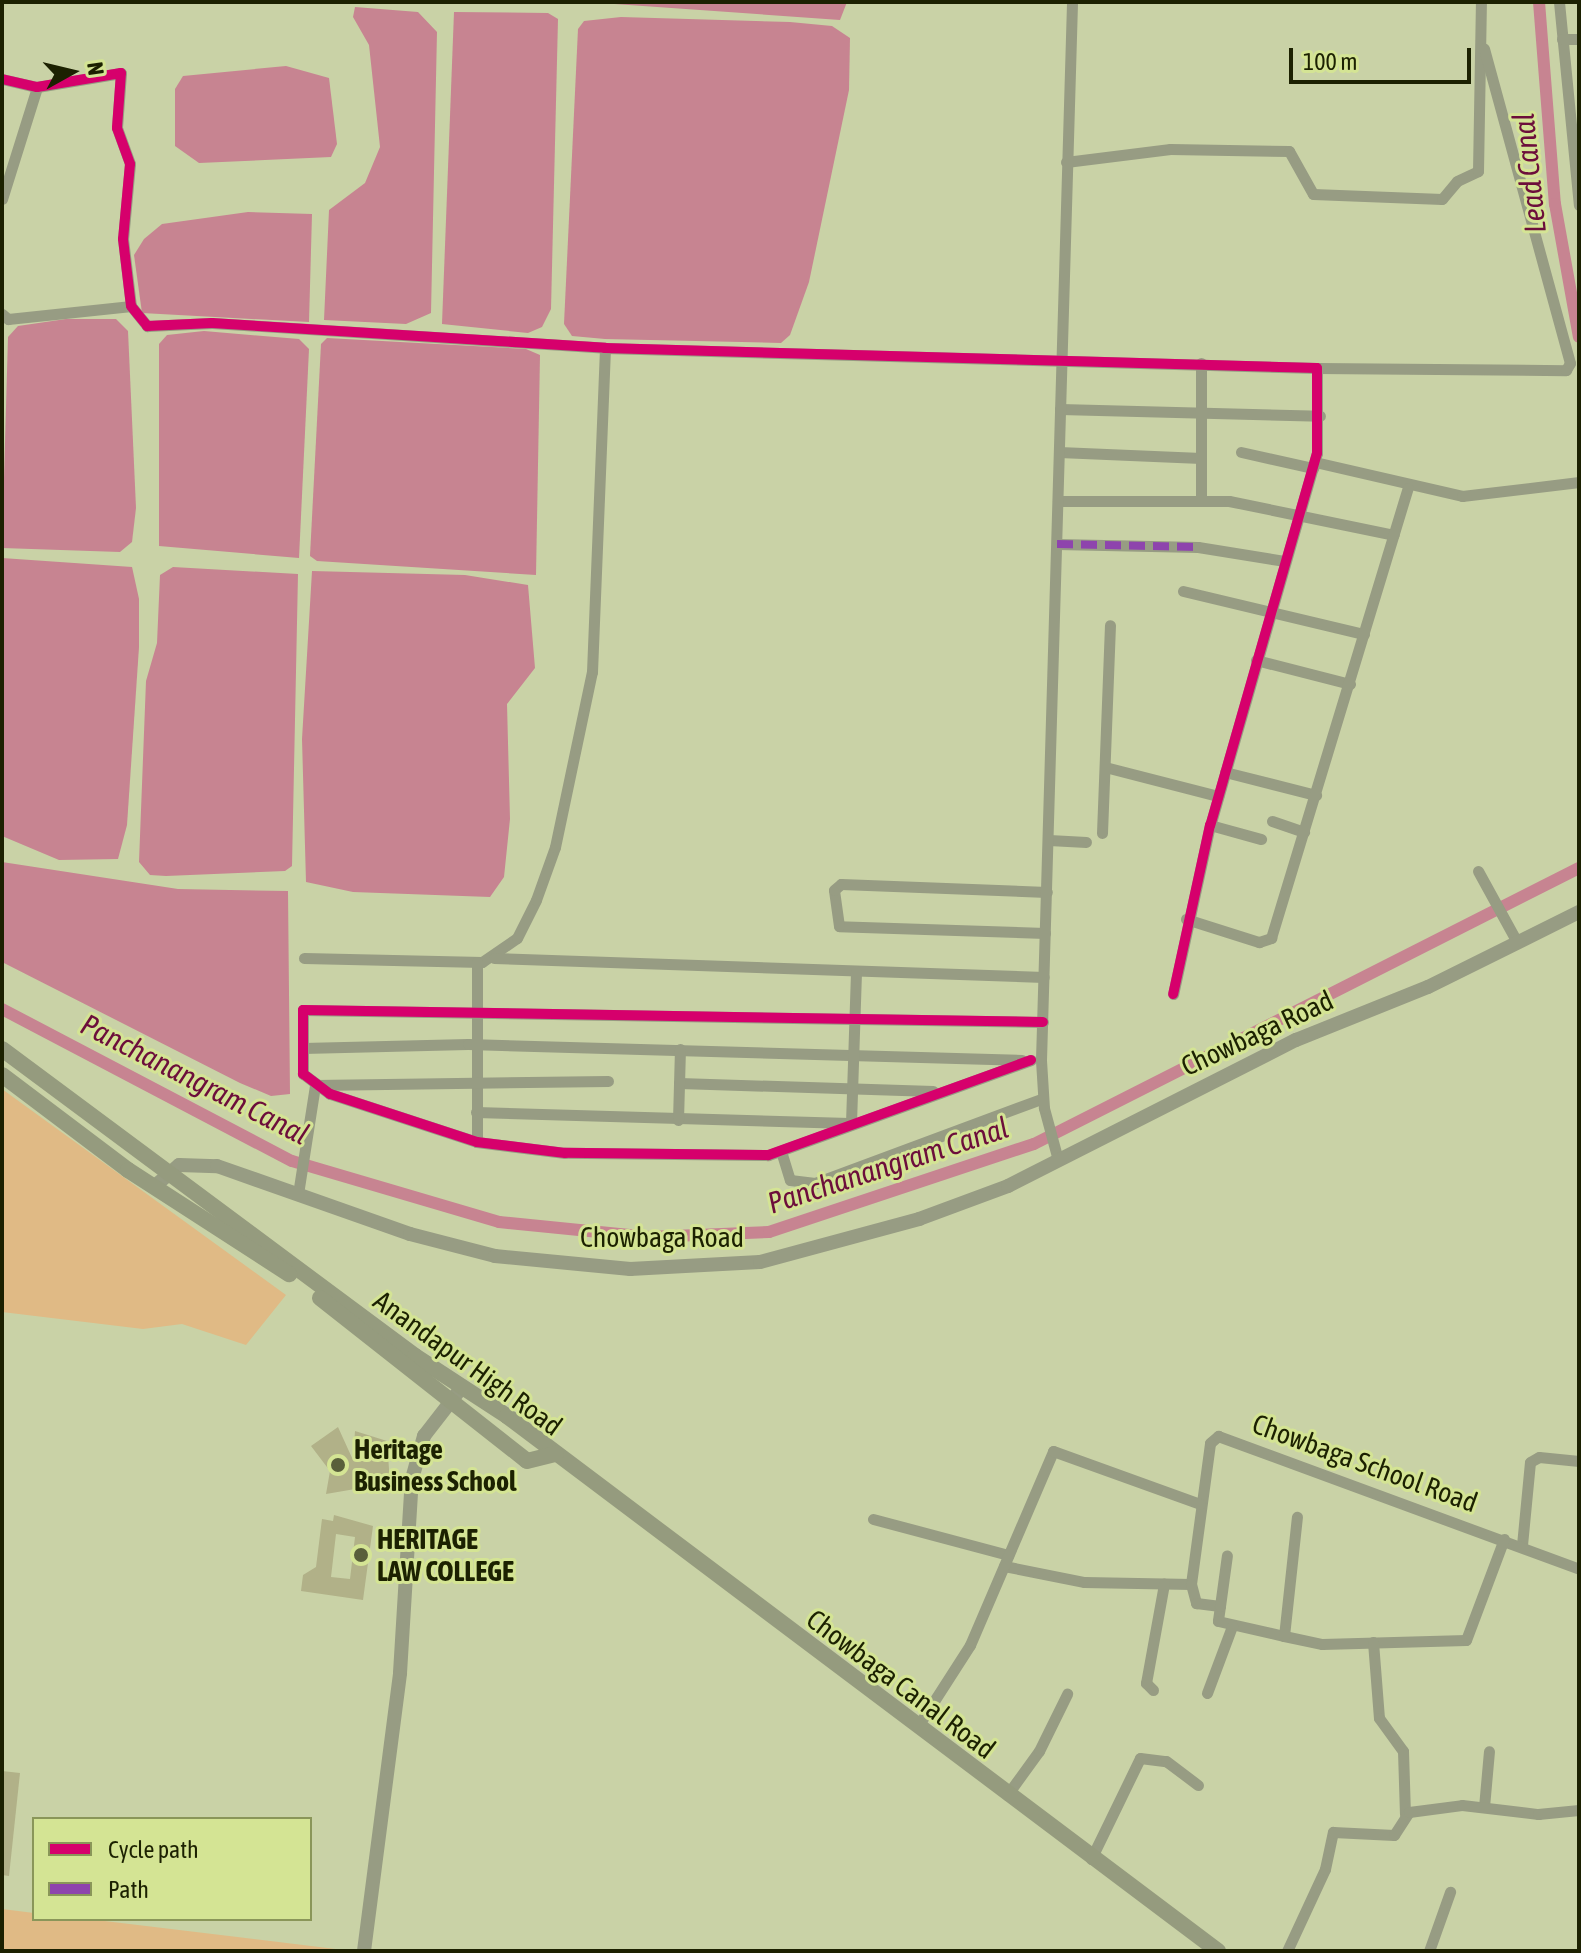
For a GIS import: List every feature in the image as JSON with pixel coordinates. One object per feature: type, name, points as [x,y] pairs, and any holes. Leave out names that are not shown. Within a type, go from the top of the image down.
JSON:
[{"type":"main road","name":"Anandapur High Road","points":[[2,1049],[556,1454]]},
{"type":"main road","name":"Anandapur High Road","points":[[2,1075],[155,1186],[302,1283],[449,1404],[527,1461],[556,1454]]},
{"type":"main road","name":"Chowbaga Canal Road","points":[[556,1454],[1091,1859],[1218,1951]]},
{"type":"street","points":[[1057,1152],[1036,1060],[1043,1022],[1072,2]]},
{"type":"street","points":[[1066,162],[1170,149],[1289,151],[1313,194],[1442,199],[1457,181],[1475,178],[1478,171],[1481,2]]},
{"type":"street","points":[[1559,2],[1579,205]]},
{"type":"street","points":[[2,79],[37,87],[121,73],[117,128],[127,145],[130,195],[122,223],[131,306],[140,322],[159,327],[212,323],[605,348],[1317,368],[1566,370],[1570,363],[1481,37]]},
{"type":"street","points":[[1562,39],[1579,39]]},
{"type":"street","points":[[2,199],[37,87]]},
{"type":"street","points":[[2,314],[8,319],[131,306]]},
{"type":"street","points":[[494,958],[517,938],[555,847],[592,672],[605,348]]},
{"type":"street","points":[[1201,363],[1201,499]]},
{"type":"street","points":[[1173,994],[1186,919],[1210,825],[1314,465],[1320,416],[1317,368]]},
{"type":"street","points":[[1060,409],[1320,416]]},
{"type":"street","points":[[1059,452],[1201,458]]},
{"type":"street","points":[[1241,452],[1314,465],[1408,488],[1486,495],[1579,482]]},
{"type":"street","points":[[1186,919],[1259,942],[1271,938],[1408,488]]},
{"type":"street","points":[[1058,501],[1201,499],[1394,535]]},
{"type":"street","points":[[1057,544],[1198,547],[1284,561]]},
{"type":"street","points":[[1183,591],[1364,634]]},
{"type":"street","points":[[1102,833],[1110,625]]},
{"type":"street","points":[[1256,660],[1350,684]]},
{"type":"street","points":[[1105,767],[1218,796]]},
{"type":"street","points":[[1225,772],[1316,795]]},
{"type":"street","points":[[1272,821],[1304,832]]},
{"type":"street","points":[[1210,825],[1261,839]]},
{"type":"street","points":[[1049,840],[1086,842]]},
{"type":"street","points":[[1478,871],[1517,942]]},
{"type":"street","points":[[1045,933],[839,926],[834,890],[841,884],[1047,892]]},
{"type":"street","name":"Chowbaga Road","points":[[168,1171],[194,1163],[217,1166],[495,1256],[681,1269],[760,1262],[872,1234],[963,1205],[1057,1152],[1296,1040],[1428,987],[1579,912]]},
{"type":"street","points":[[304,958],[477,962],[494,958],[1044,977]]},
{"type":"street","points":[[477,962],[477,1142]]},
{"type":"street","points":[[854,1123],[856,971]]},
{"type":"street","points":[[1036,1060],[941,1091],[781,1151],[734,1157],[580,1153],[477,1142],[315,1085],[303,1074],[303,1010],[477,1010],[1043,1022]]},
{"type":"street","points":[[303,1048],[476,1044],[1036,1060]]},
{"type":"street","points":[[678,1120],[680,1049]]},
{"type":"street","points":[[315,1085],[475,1079],[608,1081]]},
{"type":"street","points":[[679,1083],[941,1091]]},
{"type":"street","points":[[298,1194],[311,1128],[315,1085]]},
{"type":"street","points":[[781,1151],[790,1180],[815,1183],[1044,1103]]},
{"type":"street","points":[[476,1112],[854,1123]]},
{"type":"street","points":[[155,1186],[168,1171]]},
{"type":"street","points":[[364,1951],[400,1673],[412,1479],[424,1436],[462,1387]]},
{"type":"street","name":"Chowbaga School Road","points":[[1191,1584],[1210,1443],[1218,1436],[1522,1545],[1579,1569]]},
{"type":"street","points":[[918,1726],[963,1659],[1053,1451],[1200,1504]]},
{"type":"street","points":[[1522,1545],[1530,1462],[1539,1457],[1579,1461]]},
{"type":"street","points":[[1284,1636],[1297,1517]]},
{"type":"street","points":[[873,1519],[1006,1560],[1056,1579],[1191,1584],[1196,1603],[1220,1606]]},
{"type":"street","points":[[1227,1555],[1218,1621],[1232,1626],[1322,1644],[1466,1640],[1504,1539]]},
{"type":"street","points":[[1153,1690],[1146,1683],[1164,1584]]},
{"type":"street","points":[[1207,1693],[1232,1626]]},
{"type":"street","points":[[1287,1951],[1325,1869],[1333,1832],[1394,1835],[1405,1814],[1403,1751],[1379,1718],[1373,1642]]},
{"type":"street","points":[[1007,1795],[1039,1751],[1067,1694]]},
{"type":"street","points":[[1484,1807],[1489,1751]]},
{"type":"street","points":[[1091,1859],[1140,1758],[1166,1761],[1198,1785]]},
{"type":"street","points":[[1405,1814],[1484,1807],[1538,1814],[1579,1810]]},
{"type":"street","points":[[1429,1951],[1450,1892]]},
{"type":"shaded area","points":[[586,2],[847,2],[840,20]]},
{"type":"shaded area","points":[[355,7],[418,12],[437,32],[431,313],[406,324],[324,320],[329,210],[365,183],[380,147],[369,45],[353,17]]},
{"type":"shaded area","points":[[454,12],[548,13],[558,19],[551,309],[542,327],[528,333],[442,324]]},
{"type":"shaded area","points":[[621,17],[790,22],[832,26],[850,38],[849,90],[809,282],[790,335],[781,343],[605,339],[572,336],[564,324],[578,29],[584,21]]},
{"type":"shaded area","points":[[286,66],[329,78],[337,144],[331,157],[199,163],[175,146],[175,89],[183,76]]},
{"type":"shaded area","points":[[248,212],[312,214],[309,322],[142,313],[134,255],[144,239],[162,224]]},
{"type":"shaded area","points":[[66,319],[116,319],[128,331],[136,508],[132,542],[120,552],[2,548],[8,337],[18,326]]},
{"type":"shaded area","points":[[204,331],[299,339],[309,349],[299,558],[159,546],[159,344],[167,335]]},
{"type":"shaded area","points":[[327,338],[526,349],[540,355],[536,575],[317,561],[310,556],[321,344]]},
{"type":"shaded area","points":[[2,558],[132,567],[139,599],[139,647],[127,825],[118,859],[59,860],[2,836]]},
{"type":"shaded area","points":[[173,567],[298,574],[292,866],[285,871],[166,876],[150,875],[139,862],[146,681],[157,643],[160,575]]},
{"type":"shaded area","points":[[312,571],[465,575],[528,585],[535,668],[507,704],[510,819],[504,877],[490,897],[353,892],[306,882],[302,739]]},
{"type":"shaded area","points":[[2,862],[178,889],[288,891],[290,1094],[271,1096],[240,1083],[2,962]]},
{"type":"shaded area","points":[[2,1089],[286,1295],[246,1345],[182,1324],[143,1329],[2,1312]]},
{"type":"shaded area","points":[[2,1909],[32,1913],[32,1921],[104,1921],[352,1951],[2,1951]]},
{"type":"building","name":"Heritage Business School","points":[[338,1427],[353,1460],[355,1431],[387,1441],[390,1483],[326,1494],[330,1471],[311,1446]]},
{"type":"building","name":"HERITAGE LAW COLLEGE","points":[[334,1515],[373,1526],[363,1600],[301,1591],[303,1575],[316,1567],[322,1519],[333,1521]],"holes":[[[336,1534],[355,1537],[350,1579],[331,1577]]]},
{"type":"building","points":[[2,1771],[20,1773],[9,1876],[2,1875]]},
{"type":"waterway","name":"Lead Canal","points":[[1539,2],[1555,204],[1579,337]]},
{"type":"waterway","name":"Panchanangram Canal","points":[[2,1009],[292,1161],[499,1222],[649,1237],[769,1232],[1034,1144],[1579,868]]},
{"type":"marked path","points":[[1057,544],[1198,547]]},
{"type":"cycle path","points":[[2,79],[37,87],[121,73],[117,128],[130,164],[123,239],[131,306],[147,326],[212,323],[605,348],[1317,368],[1317,453],[1210,825],[1173,994]]},
{"type":"cycle path","points":[[1031,1060],[768,1155],[565,1153],[477,1142],[330,1094],[303,1074],[303,1010],[1043,1022]]},
{"type":"place","name":"Heritage Business School","points":[[338,1465]]},
{"type":"place","name":"HERITAGE LAW COLLEGE","points":[[361,1555]]}]
